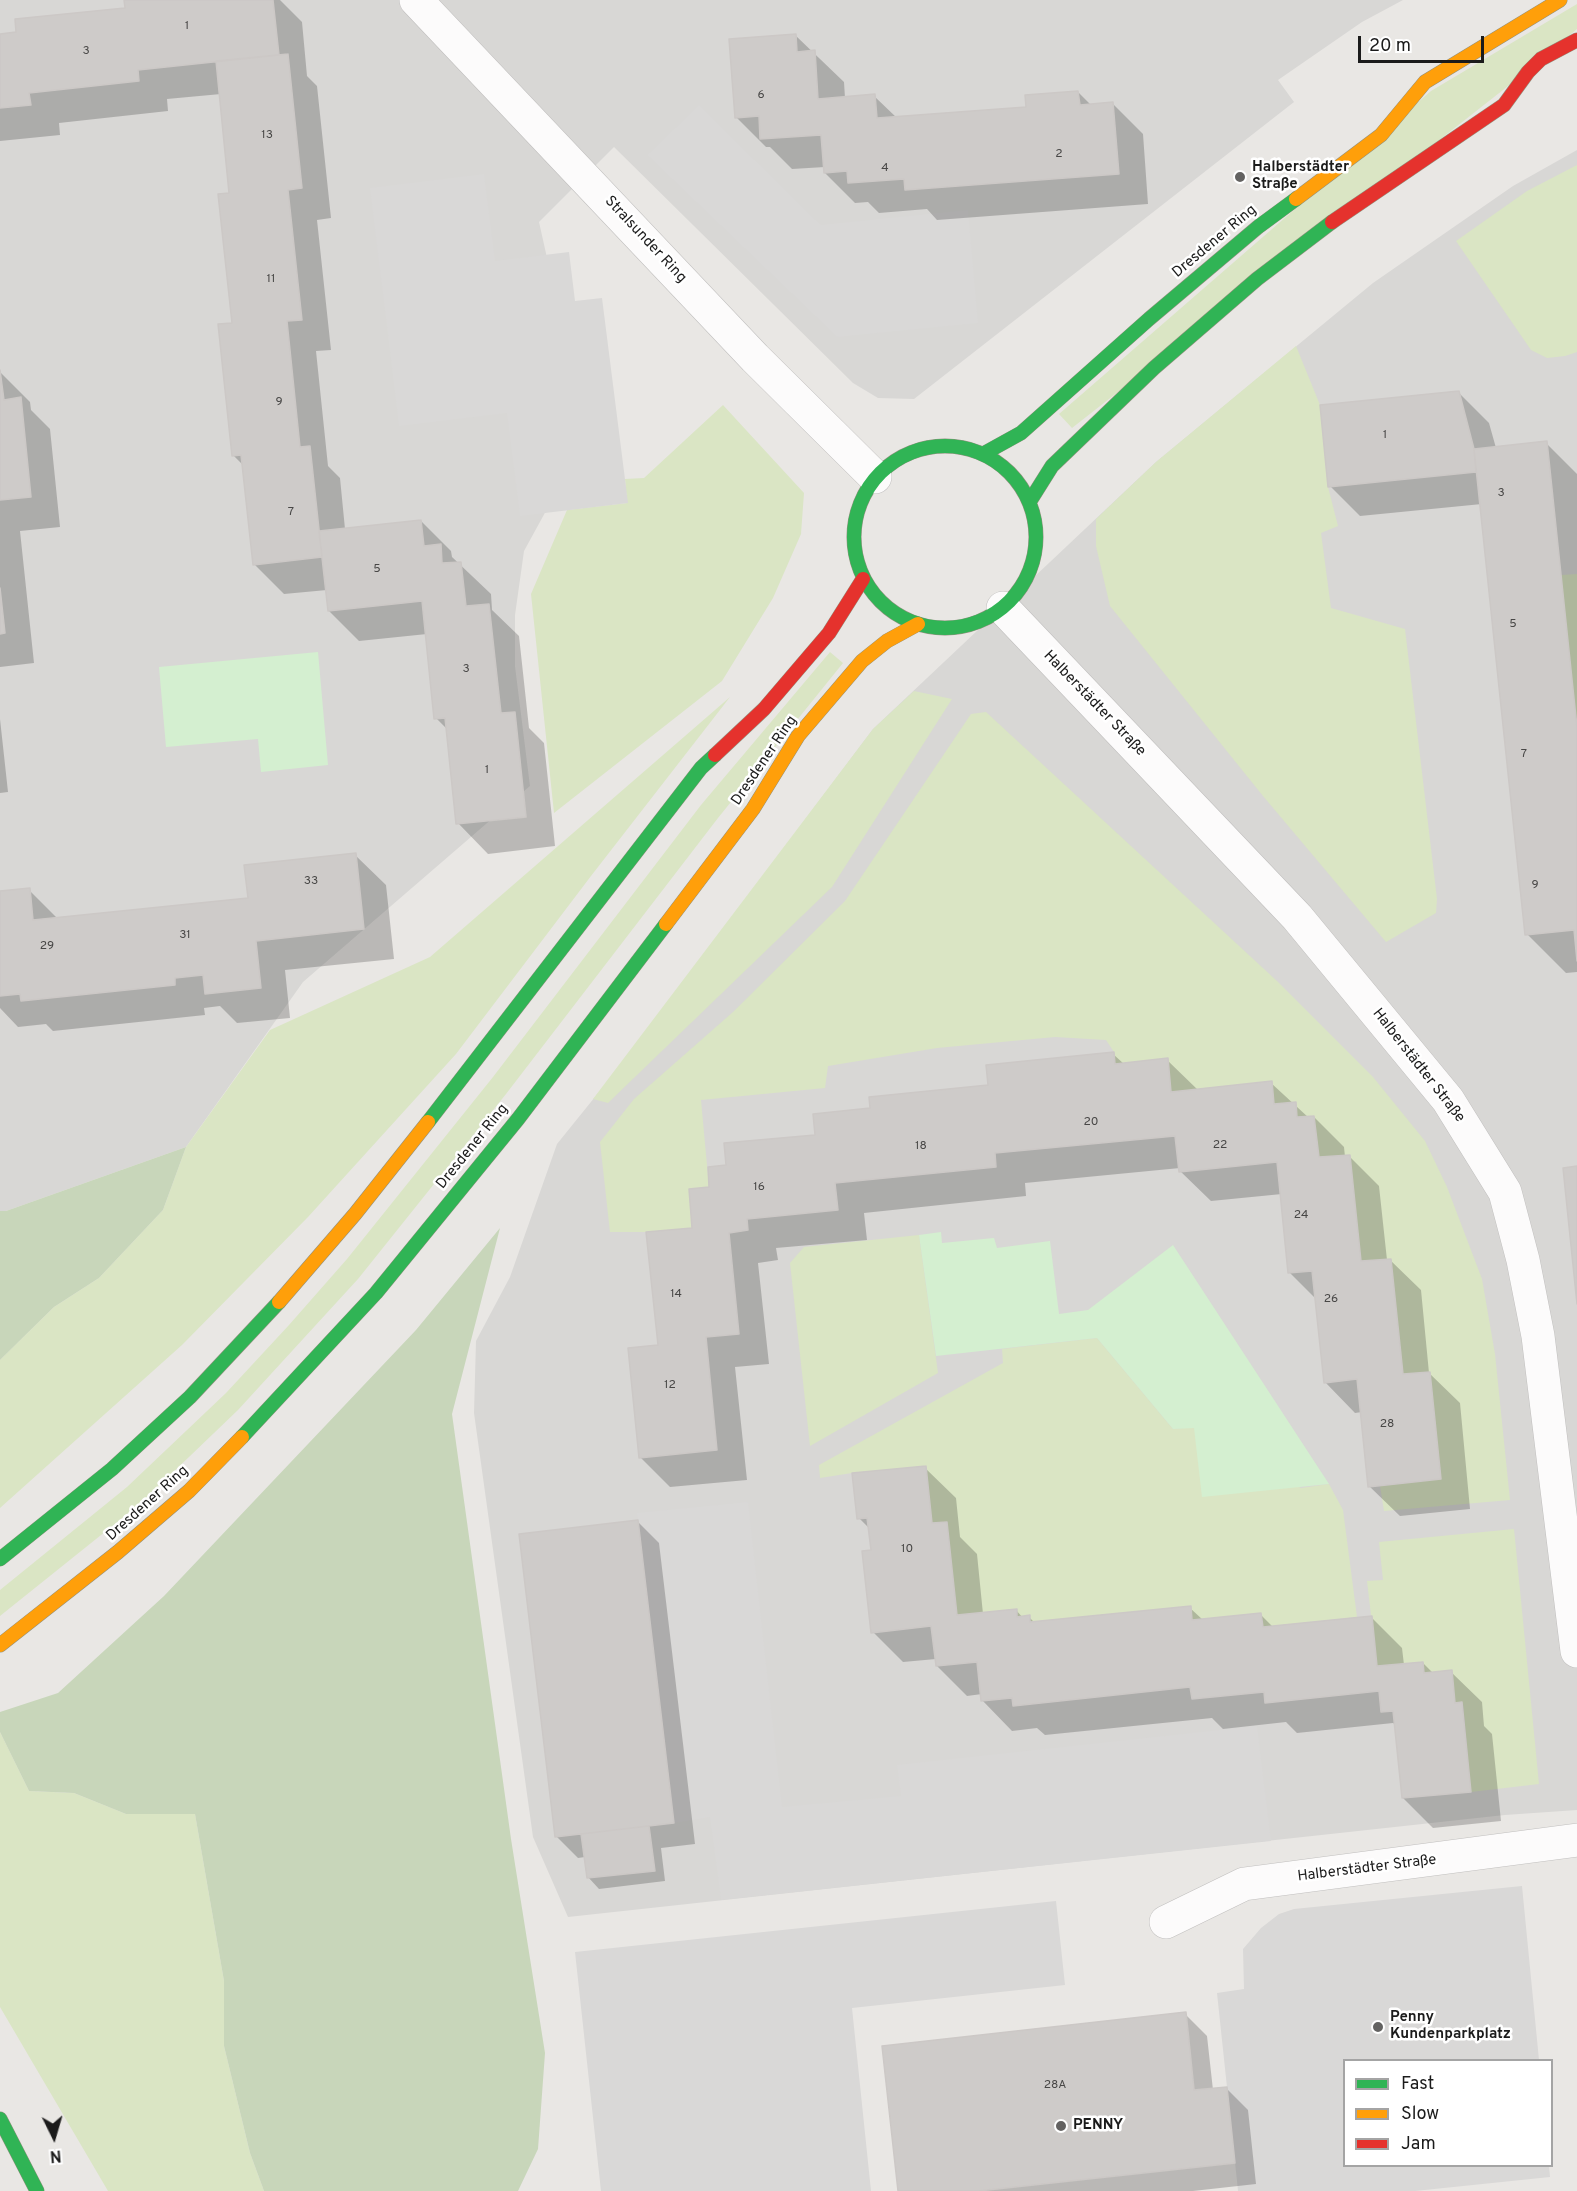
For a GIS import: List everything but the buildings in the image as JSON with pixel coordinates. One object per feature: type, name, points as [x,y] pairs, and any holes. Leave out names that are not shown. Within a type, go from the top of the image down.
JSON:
[{"type":"street","name":"Stralsunder Ring","points":[[416,0],[755,358],[875,477]]},
{"type":"street","name":"Dresdener Ring","points":[[983,454],[1021,433],[1149,319],[1258,227],[1381,135],[1425,82],[1560,0]]},
{"type":"street","points":[[1030,501],[1052,466],[1070,447],[1154,368],[1257,279],[1350,208],[1504,105],[1528,72],[1541,59],[1577,40]]},
{"type":"street","points":[[955,446],[983,454],[1002,465],[1018,481],[1030,501],[1036,524],[1036,548],[1030,570],[1019,591],[1003,608],[984,620],[962,627],[940,629],[918,624],[896,614],[877,598],[863,579],[855,553],[854,526],[861,500],[875,477],[898,458],[925,447],[955,446]]},
{"type":"street","name":"Dresdener Ring","points":[[0,1559],[112,1469],[190,1397],[272,1311],[355,1214],[475,1063],[701,768],[764,709],[829,633],[863,579]]},
{"type":"street","name":"Halberstädter Straße","points":[[1003,608],[1297,917],[1448,1100],[1505,1192],[1538,1336],[1577,1651]]},
{"type":"street","name":"Dresdener Ring","points":[[0,1645],[118,1552],[189,1491],[253,1426],[376,1293],[518,1119],[753,809],[798,736],[862,661],[887,641],[918,624]]},
{"type":"street","points":[[0,1656],[13,1635]]},
{"type":"street","name":"Halberstädter Straße","points":[[1166,1922],[1244,1884],[1577,1840]]},
{"type":"street","points":[[0,2119],[37,2191]]},
{"type":"shaded area","points":[[0,0],[1403,0],[1362,22],[1278,80],[1294,102],[914,399],[878,398],[853,383],[614,147],[539,222],[564,334],[575,458],[524,551],[515,615],[515,666],[530,786],[303,982],[186,1147],[6,1211],[0,1211]]},
{"type":"shaded area","points":[[699,105],[821,225],[968,210],[978,323],[837,337],[647,155]]},
{"type":"shaded area","points":[[1577,150],[1577,1810],[1505,1815],[568,1917],[533,1837],[474,1413],[476,1341],[510,1277],[557,1144],[624,1061],[873,729],[1156,462],[1373,283],[1513,186]]},
{"type":"shaded area","points":[[484,174],[495,261],[569,252],[575,301],[602,298],[628,503],[520,516],[507,413],[399,426],[370,188]]},
{"type":"shaded area","points":[[748,1502],[782,1807],[901,1796],[897,1765],[1257,1726],[1271,1841],[721,1900],[710,1817],[674,1823],[637,1513]]},
{"type":"shaded area","name":"Penny Kundenparkplatz","points":[[1522,1886],[1539,2059],[1343,2059],[1343,2167],[1549,2167],[1550,2177],[1415,2191],[1238,2191],[1217,1993],[1244,1989],[1243,1949],[1261,1928],[1279,1914],[1294,1909]]},
{"type":"shaded area","points":[[1056,1901],[1065,1985],[852,2008],[871,2191],[601,2191],[575,1952]]},
{"type":"green space","points":[[1577,4],[1577,29],[1503,90],[1072,428],[1059,414],[1431,91]]},
{"type":"green space","points":[[1577,165],[1577,352],[1547,358],[1531,350],[1456,241],[1527,191]]},
{"type":"green space","points":[[1296,346],[1320,405],[1328,487],[1338,526],[1321,533],[1331,608],[1405,629],[1437,899],[1436,913],[1386,942],[1263,796],[1110,606],[1096,546],[1096,519],[1156,462]]},
{"type":"green space","points":[[723,405],[804,493],[801,534],[773,598],[722,681],[554,813],[531,594],[567,510],[627,503],[625,479],[644,478]]},
{"type":"green space","points":[[1577,574],[1577,727],[1561,575]]},
{"type":"green space","points":[[318,652],[328,765],[261,772],[258,739],[166,747],[159,667]]},
{"type":"green space","points":[[830,652],[843,663],[718,818],[506,1094],[358,1279],[238,1410],[141,1503],[0,1616],[0,1590],[127,1487],[226,1393],[347,1259],[493,1077],[701,805]]},
{"type":"green space","points":[[914,691],[952,699],[832,887],[608,1103],[593,1099],[873,729]]},
{"type":"green space","points":[[730,697],[456,1054],[308,1217],[182,1345],[0,1508],[0,1360],[54,1307],[99,1278],[163,1210],[186,1147],[270,1030],[430,957]]},
{"type":"green space","points":[[986,712],[1277,981],[1373,1077],[1425,1141],[1447,1187],[1482,1279],[1495,1354],[1510,1500],[1384,1511],[1380,1486],[1441,1479],[1430,1372],[1403,1374],[1391,1259],[1361,1261],[1350,1155],[1319,1157],[1314,1116],[1297,1117],[1296,1103],[1274,1104],[1272,1081],[1171,1092],[1168,1058],[1115,1064],[1114,1052],[1106,1040],[1055,1037],[937,1048],[828,1066],[825,1088],[701,1100],[709,1187],[689,1190],[692,1228],[610,1232],[600,1142],[634,1099],[733,1012],[845,901],[971,714]]},
{"type":"green space","points":[[186,1147],[163,1210],[99,1278],[54,1307],[0,1360],[0,1211],[6,1211]]},
{"type":"green space","points":[[500,1228],[452,1414],[511,1839],[545,2053],[538,2149],[518,2191],[264,2191],[250,2153],[224,2046],[224,1981],[195,1814],[126,1814],[74,1793],[29,1791],[0,1732],[0,1712],[58,1693],[164,1596],[416,1330]]},
{"type":"green space","points":[[941,1232],[942,1243],[994,1238],[997,1248],[1050,1241],[1059,1314],[1088,1310],[1173,1245],[1329,1484],[1202,1497],[1194,1428],[1173,1429],[1097,1338],[936,1356],[919,1235]]},
{"type":"green space","points":[[919,1235],[938,1373],[810,1446],[790,1263],[804,1247]]},
{"type":"green space","points":[[1097,1338],[1173,1429],[1194,1427],[1301,1488],[1329,1484],[1343,1510],[1357,1617],[1263,1627],[1261,1613],[1192,1620],[1030,1622],[1029,1615],[1017,1617],[1016,1609],[957,1615],[947,1522],[932,1523],[852,1473],[820,1478],[819,1465],[1003,1363],[1002,1349]]},
{"type":"green space","points":[[1514,1529],[1539,1784],[1471,1792],[1463,1703],[1455,1703],[1452,1671],[1424,1673],[1423,1662],[1377,1666],[1367,1581],[1383,1580],[1379,1542]]},
{"type":"green space","points":[[0,1732],[29,1791],[74,1793],[126,1814],[195,1814],[224,1981],[224,2046],[250,2153],[264,2191],[108,2191],[0,2007]]},
{"type":"traffic: fast","points":[[983,454],[1021,433],[1149,319],[1258,227],[1296,199]]},
{"type":"traffic: fast","points":[[1030,501],[1052,466],[1154,368],[1257,279],[1332,222]]},
{"type":"traffic: fast","points":[[945,446],[980,453],[996,461],[1009,473],[1021,486],[1029,502],[1036,537],[1029,572],[1021,588],[1009,601],[996,613],[980,621],[945,628],[910,621],[894,613],[881,601],[869,588],[861,572],[854,537],[861,502],[869,486],[881,473],[894,461],[910,453],[945,446]]},
{"type":"traffic: fast","points":[[428,1122],[701,768],[715,755]]},
{"type":"traffic: fast","points":[[242,1437],[376,1293],[518,1119],[666,924]]},
{"type":"traffic: fast","points":[[0,1559],[112,1469],[190,1397],[279,1302]]},
{"type":"traffic: fast","points":[[0,2119],[37,2191]]},
{"type":"traffic: slow","points":[[1296,199],[1381,135],[1425,82],[1560,0]]},
{"type":"traffic: slow","points":[[666,924],[753,809],[798,736],[862,661],[887,641],[918,624]]},
{"type":"traffic: slow","points":[[279,1302],[355,1214],[428,1122]]},
{"type":"traffic: slow","points":[[0,1645],[118,1552],[189,1491],[242,1437]]},
{"type":"traffic: jam","points":[[1332,222],[1504,105],[1528,72],[1541,59],[1577,40]]},
{"type":"traffic: jam","points":[[715,755],[764,709],[829,633],[863,579]]},
{"type":"place","name":"Halberstädter Straße","points":[[1240,177]]},
{"type":"place","name":"Penny Kundenparkplatz","points":[[1378,2027]]},
{"type":"place","name":"PENNY","points":[[1061,2126]]}]
